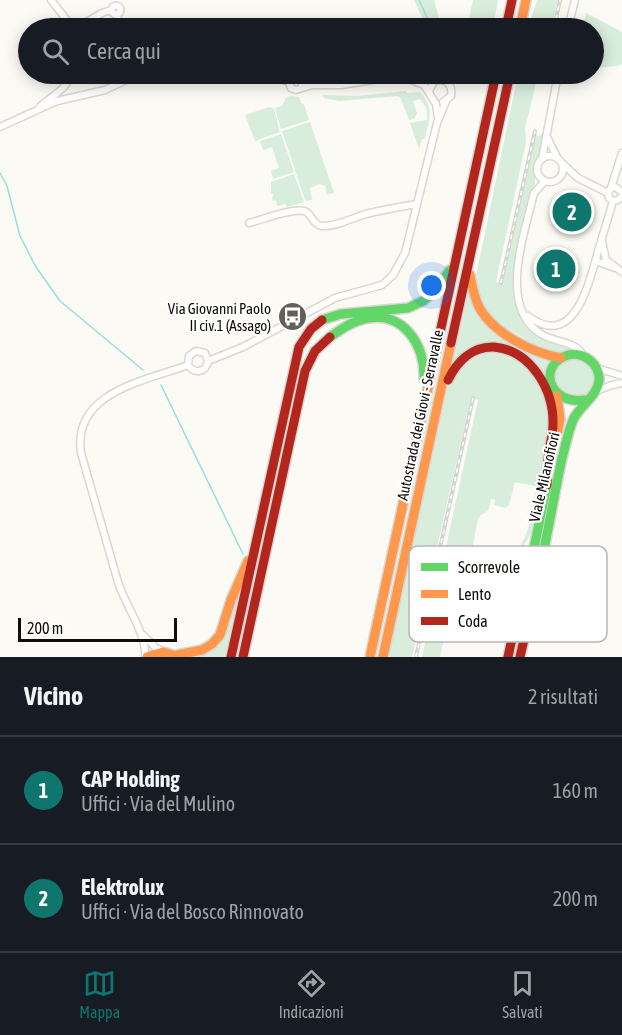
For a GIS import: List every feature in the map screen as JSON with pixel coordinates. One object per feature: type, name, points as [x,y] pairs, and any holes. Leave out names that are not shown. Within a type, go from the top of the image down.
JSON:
[{"type":"main road","points":[[508,18],[512,0]]},
{"type":"main road","points":[[522,18],[526,0]]},
{"type":"main road","name":"Autostrada dei Giovi - Serravalle","points":[[370,657],[494,84]]},
{"type":"main road","name":"Autostrada dei Giovi - Serravalle","points":[[383,657],[508,84]]},
{"type":"main road","points":[[231,657],[299,347],[311,329],[322,320],[344,313],[405,310],[426,302],[443,282],[457,255]]},
{"type":"main road","points":[[468,264],[474,298],[485,318],[496,328],[542,353],[561,358],[572,354],[591,360],[597,368],[599,380],[596,391]]},
{"type":"main road","points":[[243,657],[305,371],[313,353],[330,337],[358,321],[381,318],[404,327],[420,346],[425,362],[425,376],[413,435],[404,500]]},
{"type":"main road","points":[[437,406],[452,370],[468,354],[480,349],[498,347],[521,356],[541,378],[551,410],[552,437],[548,455],[547,485]]},
{"type":"main road","name":"Viale Milanofiori","points":[[534,546],[560,419],[557,396],[550,377],[553,367],[561,358]]},
{"type":"main road","name":"Viale Milanofiori","points":[[544,546],[569,435],[576,414],[585,400],[596,391]]},
{"type":"main road","points":[[557,396],[570,402],[585,400]]},
{"type":"main road","points":[[146,657],[163,651],[178,656],[202,650],[212,644],[220,635],[231,600],[256,543]]},
{"type":"main road","points":[[248,657],[253,633],[251,617]]},
{"type":"main road","points":[[508,657],[511,642]]},
{"type":"main road","points":[[520,657],[523,642]]},
{"type":"street","points":[[51,0],[66,18]]},
{"type":"street","points":[[570,18],[575,0]]},
{"type":"street","points":[[93,18],[115,8]]},
{"type":"street","points":[[37,110],[66,84]]},
{"type":"street","points":[[0,127],[66,98],[105,90],[115,84]]},
{"type":"street","points":[[290,84],[293,90],[317,84],[348,84]]},
{"type":"street","points":[[421,84],[434,100],[438,119]]},
{"type":"street","points":[[429,91],[432,84]]},
{"type":"street","points":[[208,361],[243,346],[335,298],[374,288],[388,280],[399,267],[405,254],[438,119],[446,101],[451,96],[452,89],[448,84]]},
{"type":"street","points":[[556,84],[542,159],[537,166],[537,171],[545,181],[552,183],[560,179],[578,178]]},
{"type":"street","points":[[434,100],[440,103],[446,101]]},
{"type":"street","points":[[546,134],[558,158],[578,178],[609,190],[615,187],[622,192]]},
{"type":"street","points":[[613,201],[609,198],[609,190],[622,153]]},
{"type":"street","points":[[542,159],[550,156],[558,158]]},
{"type":"street","points":[[560,179],[564,173],[563,164]]},
{"type":"street","points":[[613,201],[618,200],[622,192],[618,169]]},
{"type":"street","points":[[545,181],[534,193],[518,266],[517,288],[522,309],[533,327],[543,335],[580,349],[583,356]]},
{"type":"street","points":[[522,309],[536,322],[548,327],[565,323],[572,317],[589,285],[613,201]]},
{"type":"street","points":[[249,223],[302,211],[307,212],[316,224],[322,226],[417,204]]},
{"type":"street","points":[[602,238],[606,260],[619,270]]},
{"type":"street","points":[[596,261],[606,260]]},
{"type":"street","points":[[596,261],[619,270]]},
{"type":"street","points":[[196,351],[205,353],[208,361],[206,368],[200,371],[193,370],[188,365],[189,356],[196,351]]},
{"type":"street","points":[[146,657],[141,632],[120,589],[81,453],[80,435],[88,413],[104,398],[188,365]]},
{"type":"street","points":[[597,368],[622,376]]},
{"type":"street","name":"Viale Milanofiori","points":[[596,391],[622,383]]},
{"type":"street","points":[[141,632],[163,651]]},
{"type":"green space","points":[[414,0],[434,0],[439,18],[422,18]]},
{"type":"green space","points":[[473,0],[498,0],[495,18],[469,18]]},
{"type":"green space","points":[[537,0],[558,0],[554,18],[531,18]]},
{"type":"green space","points":[[586,13],[595,18],[585,18]]},
{"type":"green space","points":[[604,22],[622,32],[622,64],[604,67]]},
{"type":"green space","points":[[516,84],[536,84],[525,129],[526,142],[496,282],[503,283],[536,135],[539,136],[543,132],[543,146],[535,164],[535,184],[514,267],[514,291],[520,311],[532,329],[576,350],[560,354],[545,351],[488,316],[475,281]]},
{"type":"green space","points":[[406,91],[407,93],[420,92],[428,103],[429,120],[425,139],[422,139],[419,149],[410,123],[427,120],[426,109],[420,99],[413,101],[417,113],[415,118],[409,120],[400,97],[397,96],[339,101],[324,98],[323,95],[357,96]]},
{"type":"green space","points":[[299,97],[309,120],[281,129],[275,108],[282,106],[286,98]]},
{"type":"green space","points":[[269,107],[274,109],[280,132],[255,141],[245,115]]},
{"type":"green space","points":[[310,122],[334,193],[325,195],[327,194],[325,186],[320,184],[310,188],[312,199],[314,199],[307,201],[282,131]]},
{"type":"green space","points":[[281,134],[294,172],[273,179],[271,171],[279,168],[272,147],[263,150],[260,141]]},
{"type":"green space","points":[[294,174],[304,202],[287,207],[285,204],[277,206],[276,200],[273,201],[272,198],[274,195],[271,193],[271,182]]},
{"type":"green space","points":[[467,296],[475,307],[554,359],[549,391],[505,346],[453,361]]},
{"type":"green space","points":[[489,350],[519,358],[543,391],[550,438],[531,533],[523,546],[519,546],[530,523],[536,490],[535,486],[515,482],[509,505],[505,508],[494,505],[495,500],[491,499],[488,511],[478,519],[473,546],[446,546],[478,400],[471,398],[437,546],[413,546],[449,381],[461,362]]},
{"type":"green space","points":[[575,358],[583,359],[589,364],[594,370],[594,386],[589,392],[583,397],[575,398],[567,397],[561,392],[556,386],[555,378],[556,370],[561,364],[567,359]]},
{"type":"green space","points":[[409,562],[409,642],[415,642],[412,657],[388,657]]},
{"type":"green space","points":[[245,581],[227,657],[186,657],[224,636],[236,597]]},
{"type":"green space","points":[[425,642],[443,642],[440,657],[422,657]]},
{"type":"waterway","points":[[419,0],[427,18]]},
{"type":"waterway","points":[[0,173],[7,186],[20,236],[36,267],[60,301],[143,370]]},
{"type":"waterway","points":[[161,385],[243,554]]},
{"type":"railway","points":[[556,18],[560,0]]},
{"type":"railway","points":[[501,283],[535,131]]},
{"type":"railway","points":[[440,546],[473,398]]},
{"type":"railway","points":[[416,657],[419,642]]},
{"type":"traffic: fast","points":[[322,320],[341,314],[408,308],[423,301],[437,289],[450,270]]},
{"type":"traffic: fast","points":[[330,337],[359,320],[378,317],[390,319],[409,332],[416,342],[424,366],[424,379]]},
{"type":"traffic: fast","points":[[545,546],[569,433],[574,418],[596,390],[599,380],[594,364],[585,357],[574,354],[558,360],[552,367],[550,375],[555,391],[572,400],[585,400]]},
{"type":"traffic: fast","points":[[534,546],[548,480]]},
{"type":"traffic: slow","points":[[522,18],[526,0]]},
{"type":"traffic: slow","points":[[470,275],[479,307],[494,325],[526,347],[561,358]]},
{"type":"traffic: slow","points":[[383,657],[451,343]]},
{"type":"traffic: slow","points":[[370,657],[433,365]]},
{"type":"traffic: slow","points":[[557,396],[560,419],[557,434]]},
{"type":"traffic: slow","points":[[177,655],[202,650],[220,635],[231,600],[248,561]]},
{"type":"traffic: slow","points":[[147,657],[163,652],[179,657]]},
{"type":"traffic: jam","points":[[508,18],[512,0]]},
{"type":"traffic: jam","points":[[433,365],[494,84]]},
{"type":"traffic: jam","points":[[451,343],[508,84]]},
{"type":"traffic: jam","points":[[231,657],[299,347],[311,329],[322,320]]},
{"type":"traffic: jam","points":[[243,657],[305,371],[315,351],[330,337]]},
{"type":"traffic: jam","points":[[448,380],[466,356],[486,347],[507,350],[529,364],[545,386],[552,412],[553,428],[547,485]]},
{"type":"traffic: jam","points":[[508,657],[511,642]]},
{"type":"traffic: jam","points":[[520,657],[523,642]]},
{"type":"place","name":"Elektrolux","points":[[572,212]]},
{"type":"place","name":"CAP Holding","points":[[556,269]]},
{"type":"place","name":"Via Giovanni Paolo II civ.1 (Assago)","points":[[292,317]]}]
